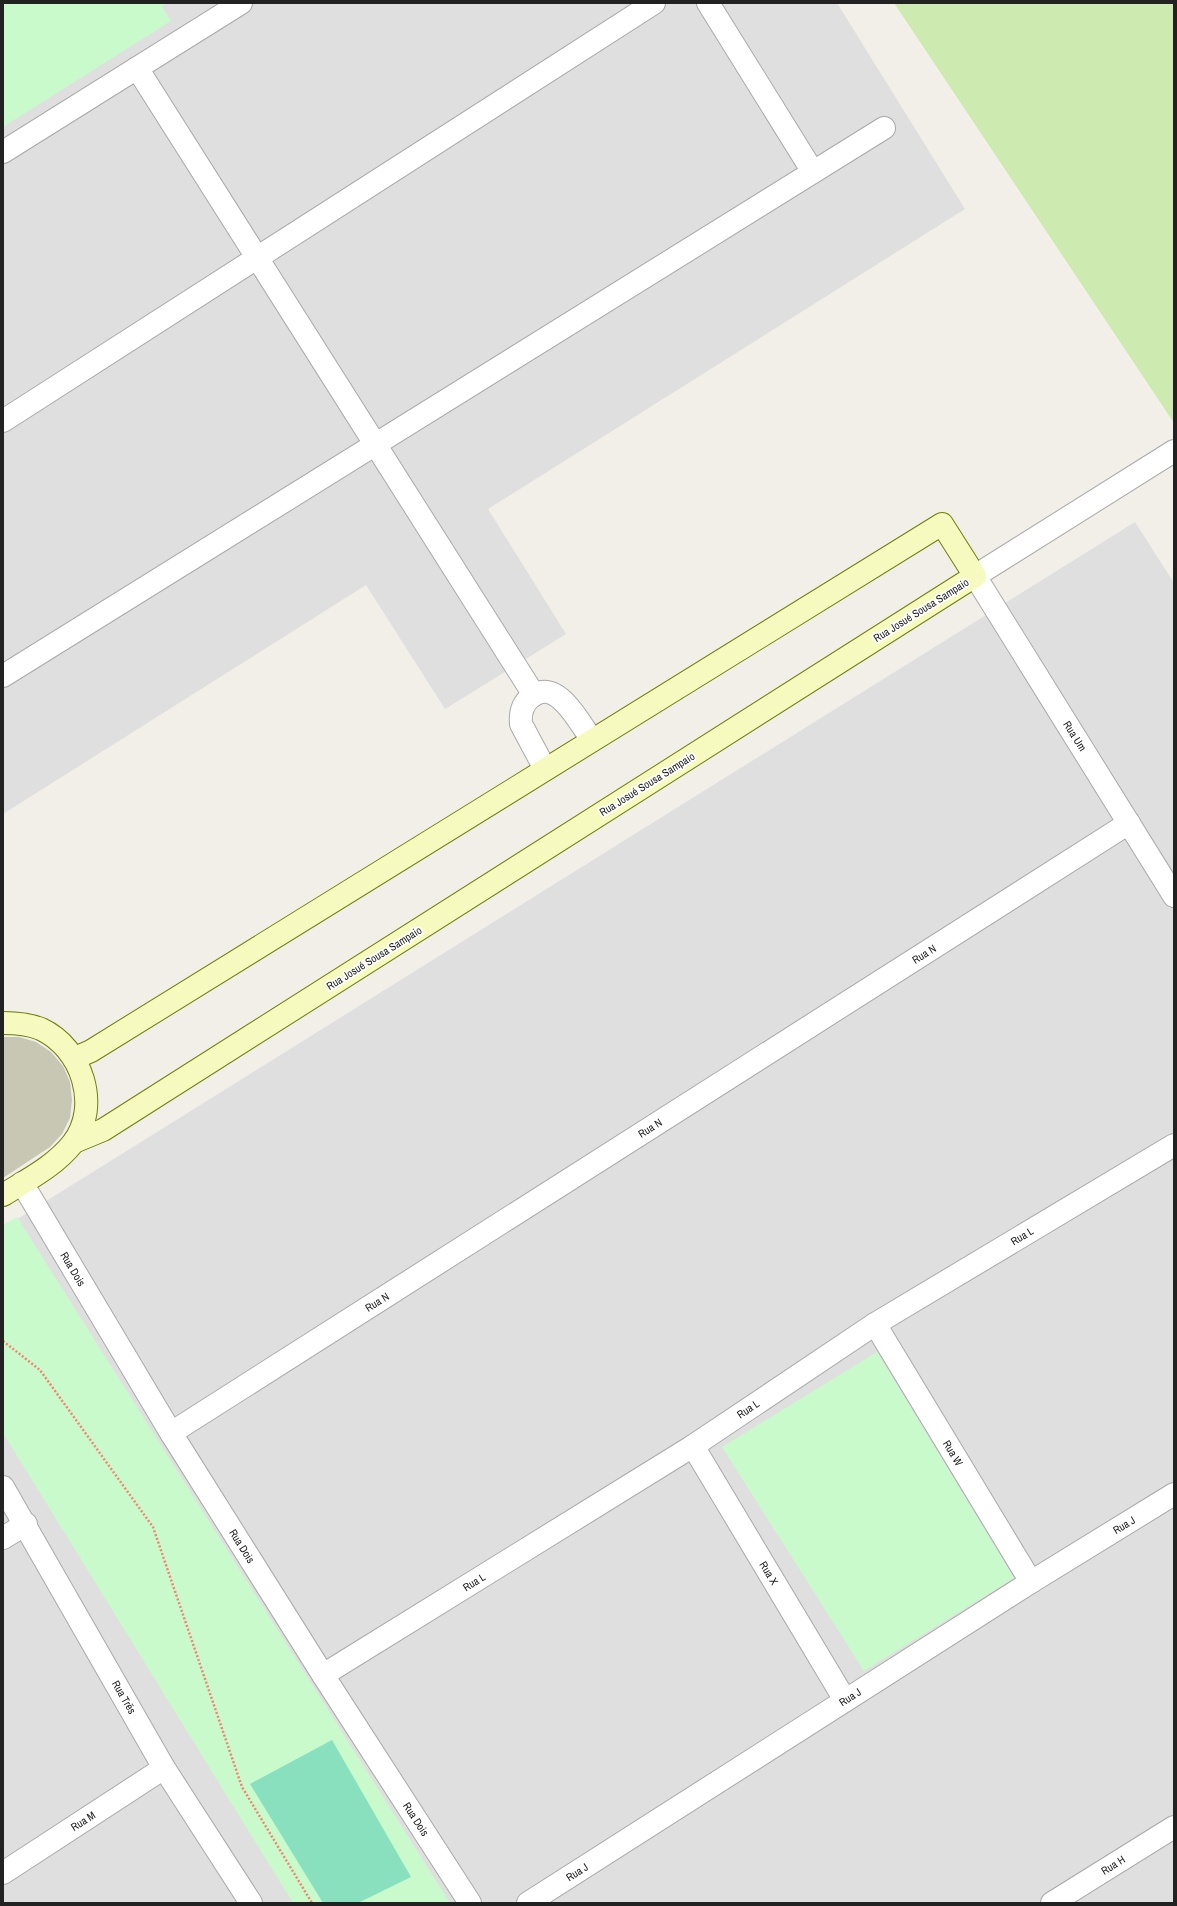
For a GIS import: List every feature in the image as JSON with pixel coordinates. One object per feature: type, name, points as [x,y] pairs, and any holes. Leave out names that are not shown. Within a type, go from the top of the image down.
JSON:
[{"type":"street","points":[[3,152],[241,3]]},
{"type":"street","points":[[3,421],[654,3]]},
{"type":"street","points":[[708,3],[813,172]]},
{"type":"street","points":[[137,68],[534,695]]},
{"type":"street","points":[[3,676],[884,128]]},
{"type":"street","points":[[975,576],[1174,452]]},
{"type":"street","name":"Rua Josué Sousa Sampaio","points":[[74,1142],[103,1130],[975,576],[942,524],[90,1051],[75,1058]]},
{"type":"street","name":"Rua Um","points":[[975,576],[1174,896]]},
{"type":"street","points":[[545,769],[521,724],[520,716],[522,708],[534,695],[542,692],[558,695],[565,701],[592,740]]},
{"type":"street","name":"Rua N","points":[[171,1433],[1129,823]]},
{"type":"street","name":"Rua Josué Sousa Sampaio","points":[[3,1023],[21,1023],[42,1030],[60,1042],[75,1058],[84,1078],[86,1100],[83,1122],[74,1142],[59,1158],[3,1195]]},
{"type":"street","name":"Rua L","points":[[323,1675],[693,1446],[875,1324],[1174,1145]]},
{"type":"street","name":"Rua Dois","points":[[22,1183],[171,1433],[323,1675],[470,1903]]},
{"type":"street","name":"Rua W","points":[[875,1324],[1031,1582]]},
{"type":"street","name":"Rua X","points":[[693,1446],[845,1700]]},
{"type":"street","name":"Rua Trës","points":[[3,1487],[26,1524],[164,1768],[251,1903]]},
{"type":"street","name":"Rua J","points":[[528,1903],[1031,1582],[1174,1494]]},
{"type":"street","points":[[3,1538],[26,1524]]},
{"type":"street","name":"Rua M","points":[[3,1874],[164,1768]]},
{"type":"street","name":"Rua H","points":[[1052,1903],[1174,1827]]},
{"type":"path","points":[[3,1341],[40,1370],[153,1527],[242,1787],[312,1903]]},
{"type":"shaded area","points":[[3,3],[837,3],[965,209],[488,509],[566,634],[445,709],[366,585],[3,814]]},
{"type":"shaded area","points":[[1135,522],[1174,583],[1174,1903],[3,1903],[3,1228]]},
{"type":"shaded area","points":[[3,1037],[19,1037],[36,1042],[51,1052],[63,1066],[70,1082],[72,1100],[70,1118],[62,1134],[50,1147],[3,1178]]},
{"type":"green space","points":[[3,3],[167,3],[162,7],[171,21],[3,127]]},
{"type":"green space","points":[[894,3],[1174,3],[1174,423]]},
{"type":"green space","points":[[17,1217],[450,1903],[293,1903],[3,1433],[3,1225]]},
{"type":"green space","points":[[877,1352],[1014,1578],[864,1671],[722,1447]]},
{"type":"green space","points":[[332,1740],[411,1877],[358,1903],[323,1903],[250,1784]]}]
